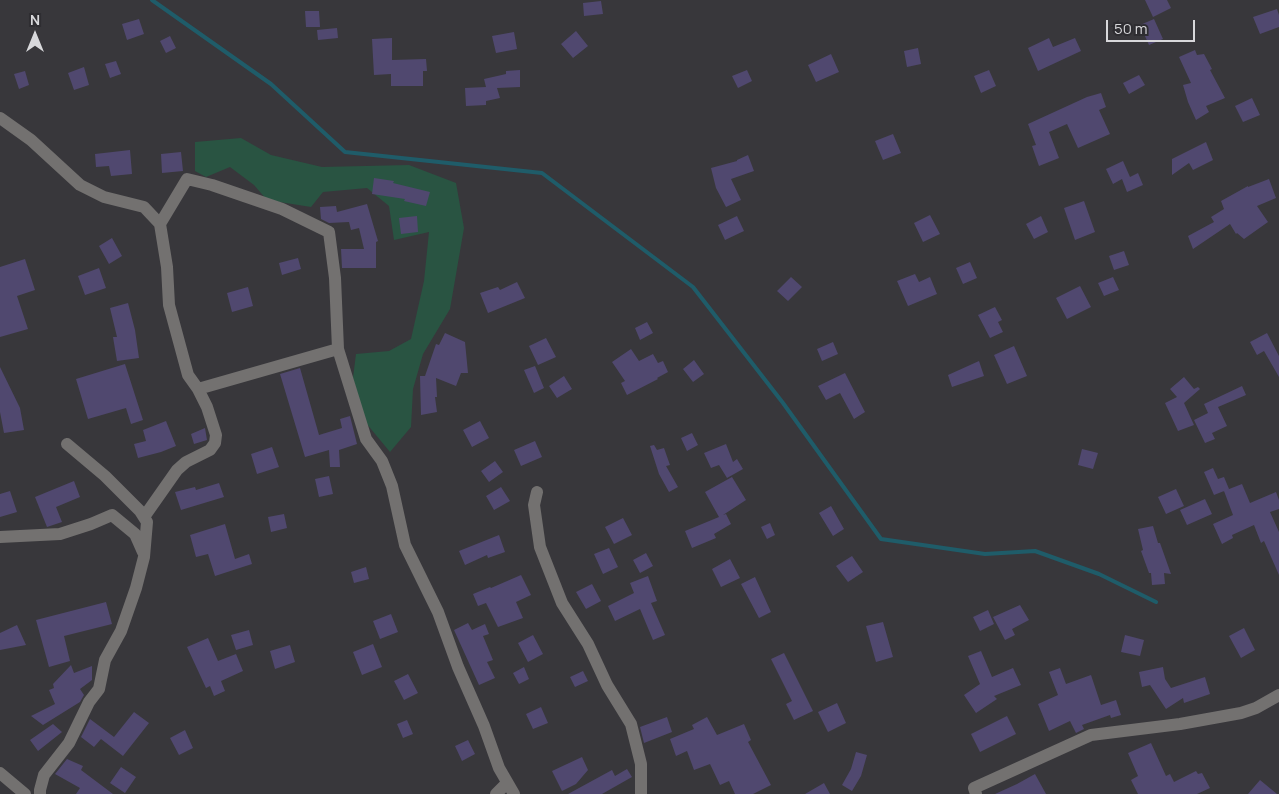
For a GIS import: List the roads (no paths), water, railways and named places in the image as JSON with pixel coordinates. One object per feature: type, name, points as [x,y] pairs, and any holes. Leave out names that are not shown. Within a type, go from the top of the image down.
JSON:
[{"type":"street","points":[[0,118],[31,140],[80,185],[104,198],[144,207],[160,224],[168,267],[169,305],[188,375],[207,407],[216,434],[215,443],[210,450],[186,462],[177,470],[144,517]]},
{"type":"street","points":[[160,224],[187,179],[212,185],[282,209],[329,232],[336,278],[338,349],[366,439],[382,461],[392,486],[405,545],[438,612],[499,768],[514,794]]},
{"type":"street","points":[[198,389],[338,349]]},
{"type":"street","points":[[40,794],[44,776],[69,743],[89,702],[99,689],[105,660],[121,631],[136,588],[144,557],[146,522],[144,517],[105,476],[67,444]]},
{"type":"street","points":[[538,492],[534,505],[540,547],[562,603],[588,644],[607,685],[631,724],[641,764],[641,794]]},
{"type":"street","points":[[0,537],[60,534],[91,524],[112,514],[135,534],[144,557]]},
{"type":"street","points":[[976,794],[974,788],[1091,735],[1180,724],[1241,713],[1256,708],[1279,695]]},
{"type":"street","points":[[0,773],[25,794]]},
{"type":"street","points":[[496,794],[506,782]]},
{"type":"waterway","points":[[152,0],[271,84],[345,152],[542,173],[693,287],[783,403],[881,539],[985,554],[1035,551],[1099,574],[1156,602]]}]
